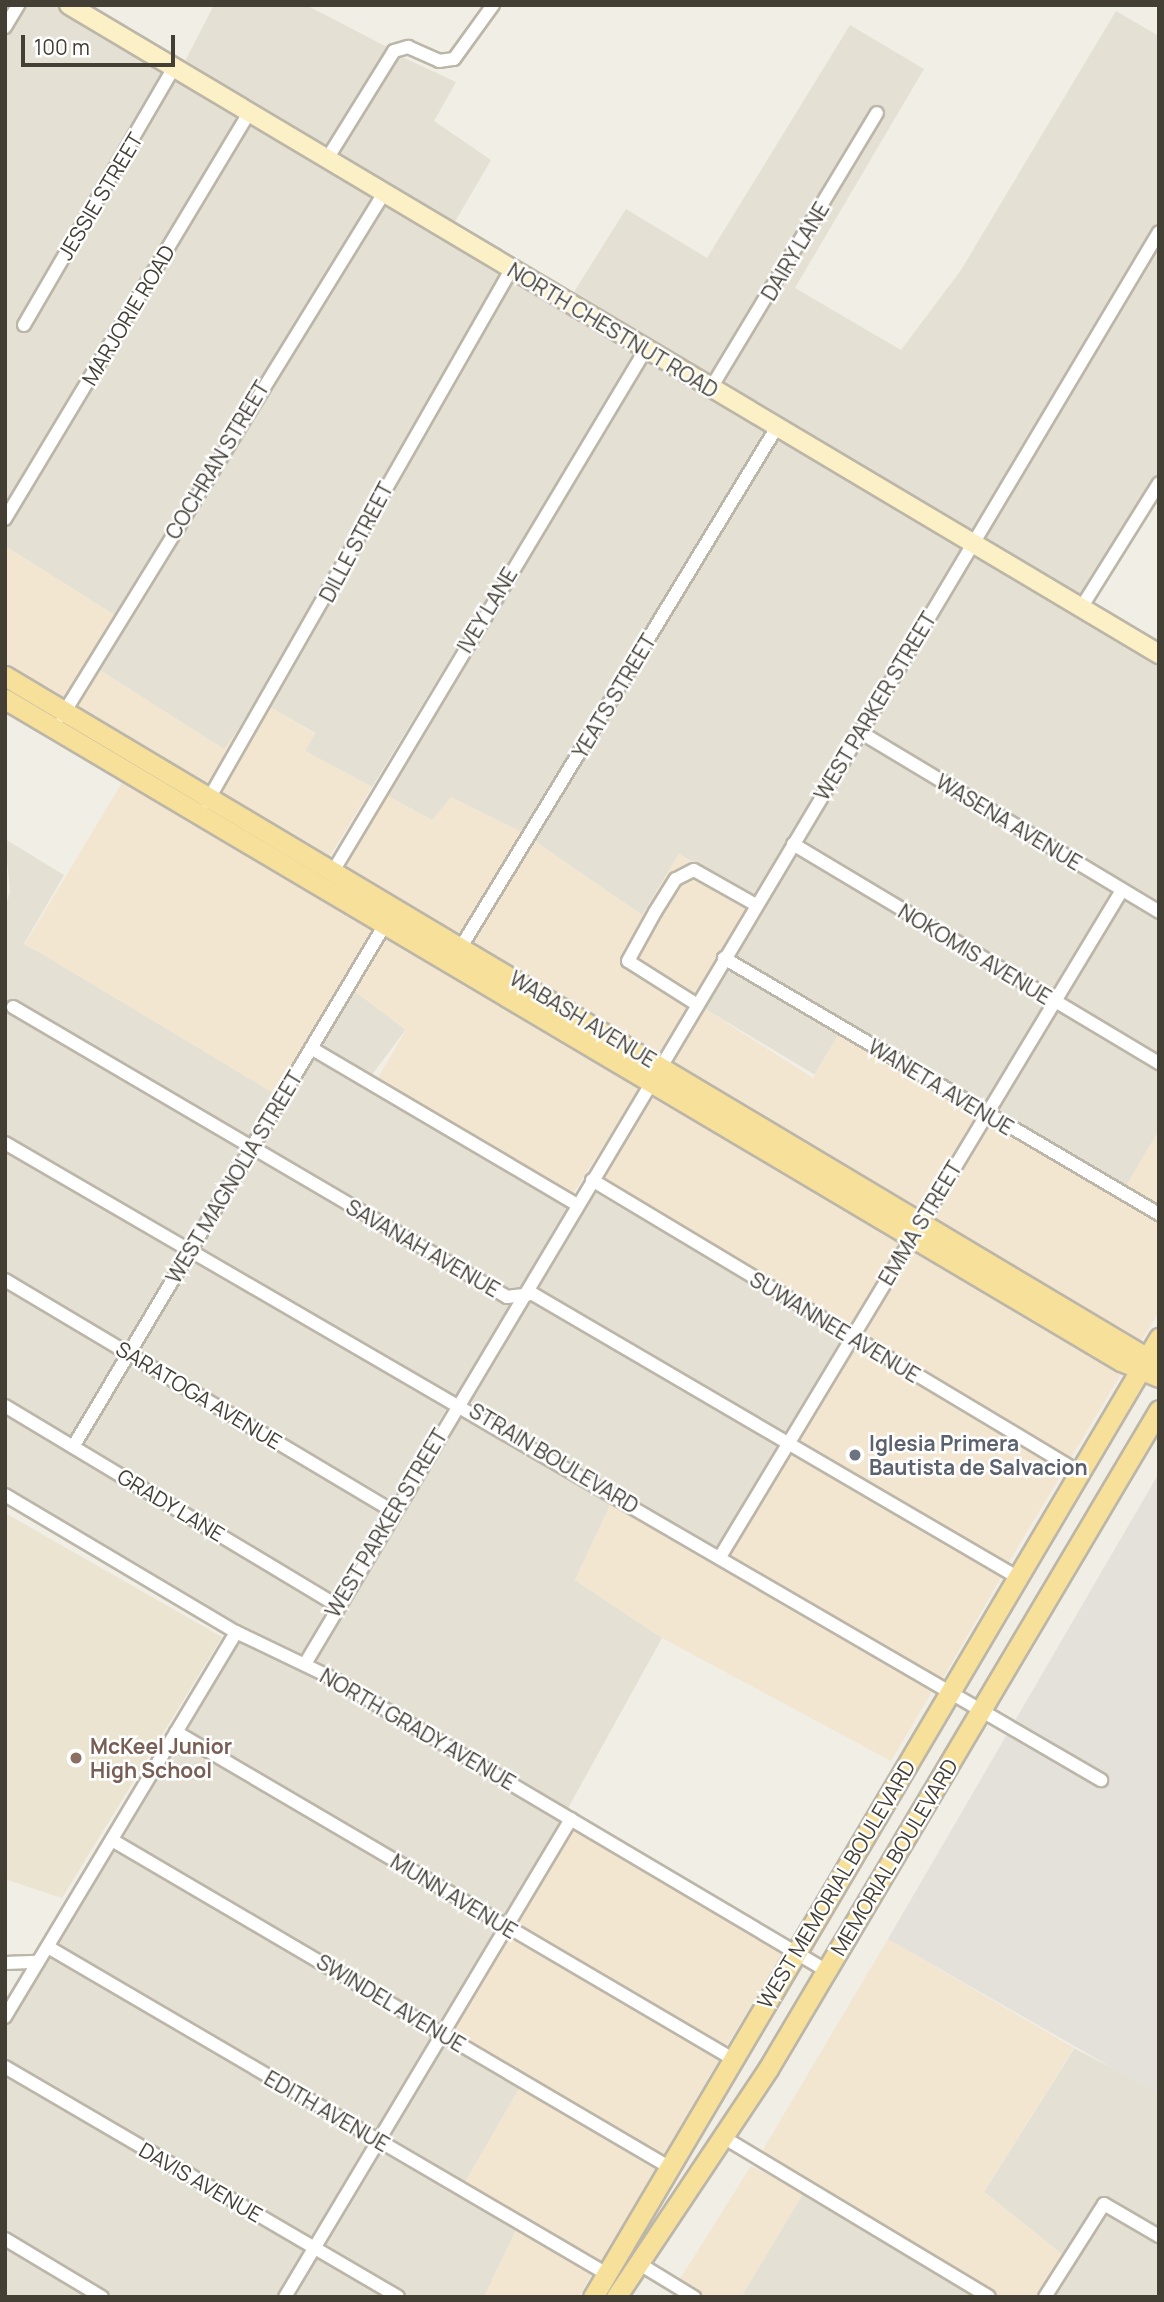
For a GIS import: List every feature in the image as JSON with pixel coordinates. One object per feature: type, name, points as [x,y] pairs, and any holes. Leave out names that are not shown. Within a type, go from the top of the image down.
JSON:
[{"type":"main road","name":"WABASH AVENUE","points":[[5,676],[60,720],[204,806],[384,926],[912,1238],[1151,1358]]},
{"type":"main road","name":"WABASH AVENUE","points":[[5,699],[60,720]]},
{"type":"main road","name":"WABASH AVENUE","points":[[204,806],[396,908],[922,1221],[1151,1358],[1159,1377]]},
{"type":"main road","points":[[1079,1472],[1151,1358]]},
{"type":"main road","name":"MEMORIAL BOULEVARD","points":[[616,2297],[723,2137],[827,1971],[1159,1410]]},
{"type":"main road","name":"WEST MEMORIAL BOULEVARD","points":[[593,2297],[1079,1472]]},
{"type":"street","points":[[5,27],[18,5]]},
{"type":"street","name":"NORTH CHESTNUT ROAD","points":[[69,5],[1159,654]]},
{"type":"street","points":[[327,159],[394,51],[408,47],[439,61],[454,59],[493,5]]},
{"type":"street","name":"JESSIE STREET","points":[[24,324],[174,67]]},
{"type":"street","name":"MARJORIE ROAD","points":[[5,519],[250,112]]},
{"type":"street","name":"DAIRY LANE","points":[[711,388],[877,114]]},
{"type":"street","name":"COCHRAN STREET","points":[[60,720],[384,193]]},
{"type":"street","name":"WEST PARKER STREET","points":[[305,1664],[336,1605],[392,1511],[662,1066],[696,1004],[1159,232]]},
{"type":"street","name":"DILLE STREET","points":[[204,806],[511,270]]},
{"type":"street","name":"IVEY LANE","points":[[332,873],[646,349]]},
{"type":"street","name":"YEATS STREET","points":[[451,965],[777,427]]},
{"type":"street","points":[[1081,608],[1159,484]]},
{"type":"street","name":"WASENA AVENUE","points":[[860,732],[1159,912]]},
{"type":"street","name":"NOKOMIS AVENUE","points":[[793,844],[1159,1063]]},
{"type":"street","points":[[696,1004],[628,961],[655,912],[676,878],[694,870],[756,905]]},
{"type":"street","name":"EMMA STREET","points":[[720,1557],[1122,890]]},
{"type":"street","name":"WEST MAGNOLIA STREET","points":[[74,1447],[396,908]]},
{"type":"street","name":"WANETA AVENUE","points":[[724,958],[985,1115],[1159,1214]]},
{"type":"street","name":"SAVANAH AVENUE","points":[[13,1007],[505,1296],[533,1294],[1017,1577]]},
{"type":"street","points":[[311,1048],[576,1204]]},
{"type":"street","name":"STRAIN BOULEVARD","points":[[5,1143],[446,1401],[458,1401],[949,1693],[1101,1780]]},
{"type":"street","name":"SUWANNEE AVENUE","points":[[592,1180],[1079,1472]]},
{"type":"street","name":"SARATOGA AVENUE","points":[[5,1280],[392,1511]]},
{"type":"street","name":"GRADY LANE","points":[[5,1406],[336,1605]]},
{"type":"street","name":"NORTH GRADY AVENUE","points":[[5,1495],[236,1632],[305,1664],[827,1971]]},
{"type":"street","points":[[5,2017],[236,1632]]},
{"type":"street","name":"MUNN AVENUE","points":[[176,1732],[733,2059]]},
{"type":"street","points":[[285,2297],[571,1819]]},
{"type":"street","name":"SWINDEL AVENUE","points":[[112,1840],[669,2167]]},
{"type":"street","name":"EDITH AVENUE","points":[[47,1947],[607,2274]]},
{"type":"street","points":[[5,1964],[38,1962]]},
{"type":"street","name":"DAVIS AVENUE","points":[[5,2067],[398,2297]]},
{"type":"street","points":[[723,2137],[989,2297]]},
{"type":"street","points":[[1045,2297],[1104,2204],[1159,2236]]},
{"type":"street","points":[[5,2239],[102,2297]]},
{"type":"street","points":[[638,2263],[694,2297]]},
{"type":"shaded area","points":[[25,5],[58,5],[167,68],[16,326],[26,332],[177,75],[242,113],[5,507],[5,38]]},
{"type":"shaded area","points":[[214,5],[306,5],[389,48],[325,151],[183,65]]},
{"type":"shaded area","points":[[1116,11],[1159,36],[1159,221],[970,535],[719,386],[885,112],[875,106],[709,380],[335,157],[398,55],[456,82],[434,121],[491,160],[453,225],[572,295],[626,209],[707,258],[850,25],[924,69],[795,288],[901,350],[961,270]]},
{"type":"shaded area","points":[[252,120],[375,195],[116,616],[5,546],[5,530]]},
{"type":"shaded area","points":[[386,200],[503,271],[368,504],[334,576],[225,750],[98,669]]},
{"type":"shaded area","points":[[1159,244],[1159,472],[1079,600],[980,541]]},
{"type":"shaded area","points":[[514,277],[638,350],[372,787],[305,751],[315,733],[270,707]]},
{"type":"shaded area","points":[[648,357],[769,428],[524,833],[432,820],[382,793]]},
{"type":"shaded area","points":[[780,435],[965,544],[754,897],[679,854],[642,915],[533,840]]},
{"type":"shaded area","points":[[5,546],[116,616],[62,704],[5,670]]},
{"type":"shaded area","points":[[975,551],[1159,660],[1159,906],[868,730]]},
{"type":"shaded area","points":[[98,669],[224,749],[259,701],[207,790],[73,710]]},
{"type":"shaded area","points":[[270,707],[315,734],[305,751],[372,787],[327,861],[217,797]]},
{"type":"shaded area","points":[[862,739],[1114,890],[1052,994],[800,843]]},
{"type":"shaded area","points":[[126,776],[377,927],[276,1095],[25,944]]},
{"type":"shaded area","points":[[382,793],[432,820],[451,797],[524,833],[459,940],[337,868]]},
{"type":"shaded area","points":[[5,839],[64,875],[24,944],[281,1084],[343,983],[250,1140],[11,1000],[6,1008],[244,1149],[188,1244],[5,1137],[5,908],[10,891]]},
{"type":"shaded area","points":[[533,840],[642,915],[679,854],[696,865],[671,875],[623,958],[643,981],[688,1006],[659,1058],[469,946]]},
{"type":"shaded area","points":[[795,852],[1046,1003],[983,1107],[732,957]]},
{"type":"shaded area","points":[[695,876],[748,907],[693,997],[636,960],[680,883]]},
{"type":"shaded area","points":[[1124,898],[1159,918],[1159,1056],[1061,1000]]},
{"type":"shaded area","points":[[387,933],[643,1084],[572,1195],[376,1081],[406,1030],[353,990]]},
{"type":"shaded area","points":[[727,966],[839,1033],[815,1075],[702,1007]]},
{"type":"shaded area","points":[[353,990],[406,1030],[366,1082],[313,1043]]},
{"type":"shaded area","points":[[702,1007],[813,1078],[839,1033],[978,1116],[920,1213],[669,1064]]},
{"type":"shaded area","points":[[1056,1009],[1159,1069],[1159,1130],[1125,1188],[993,1113]]},
{"type":"shaded area","points":[[313,1056],[569,1204],[517,1294],[261,1146]]},
{"type":"shaded area","points":[[653,1090],[903,1240],[850,1329],[600,1178]]},
{"type":"shaded area","points":[[988,1122],[1159,1220],[1159,1312],[1140,1343],[930,1219]]},
{"type":"shaded area","points":[[1159,1130],[1159,1208],[1125,1188]]},
{"type":"shaded area","points":[[5,1149],[182,1253],[127,1346],[5,1274]]},
{"type":"shaded area","points":[[254,1155],[510,1303],[455,1398],[199,1250]]},
{"type":"shaded area","points":[[592,1191],[845,1337],[787,1437],[534,1291]]},
{"type":"shaded area","points":[[914,1245],[1123,1371],[1069,1461],[860,1335]]},
{"type":"shaded area","points":[[193,1259],[448,1406],[393,1500],[138,1353]]},
{"type":"shaded area","points":[[5,1286],[121,1355],[71,1439],[5,1400]]},
{"type":"shaded area","points":[[532,1300],[780,1445],[718,1549],[466,1399],[524,1302]]},
{"type":"shaded area","points":[[854,1344],[1064,1470],[1005,1568],[795,1442]]},
{"type":"shaded area","points":[[132,1362],[384,1513],[334,1597],[82,1445]]},
{"type":"shaded area","points":[[460,1408],[613,1499],[575,1580],[662,1638],[567,1810],[313,1662]]},
{"type":"shaded area","points":[[5,1412],[329,1606],[302,1657],[239,1628],[5,1489]]},
{"type":"shaded area","points":[[790,1451],[1003,1574],[942,1680],[729,1557]]},
{"type":"shaded area","points":[[1159,1473],[1159,2092],[1158,2094],[888,1939]]},
{"type":"shaded area","points":[[613,1499],[933,1690],[891,1761],[662,1638],[575,1580]]},
{"type":"shaded area","name":"McKeel Junior High School","points":[[5,1513],[222,1637],[62,1898],[5,1879]]},
{"type":"shaded area","points":[[239,1640],[331,1684],[561,1819],[502,1919],[184,1731]]},
{"type":"shaded area","points":[[179,1740],[495,1930],[437,2028],[120,1838]]},
{"type":"shaded area","points":[[573,1826],[783,1952],[723,2052],[513,1925]]},
{"type":"shaded area","points":[[115,1847],[432,2038],[373,2136],[56,1946]]},
{"type":"shaded area","points":[[509,1935],[720,2057],[663,2156],[452,2034]]},
{"type":"shaded area","points":[[888,1939],[1074,2048],[984,2192],[1063,2255],[1036,2297],[999,2297],[761,2153]]},
{"type":"shaded area","points":[[50,1954],[369,2143],[312,2241],[5,2061],[5,2028]]},
{"type":"shaded area","points":[[444,2041],[521,2086],[464,2184],[387,2140]]},
{"type":"shaded area","points":[[1060,2041],[1159,2092],[1159,2230],[1101,2196],[1063,2255],[984,2192],[1074,2049]]},
{"type":"shaded area","points":[[5,2073],[306,2250],[278,2297],[113,2297],[5,2233]]},
{"type":"shaded area","points":[[521,2085],[658,2164],[600,2264],[463,2185]]},
{"type":"shaded area","points":[[379,2149],[517,2228],[484,2297],[408,2297],[322,2247]]},
{"type":"shaded area","points":[[751,2166],[804,2192],[741,2297],[703,2297],[678,2282]]},
{"type":"shaded area","points":[[804,2192],[979,2297],[741,2297]]},
{"type":"shaded area","points":[[1105,2211],[1159,2242],[1159,2297],[1052,2297]]},
{"type":"shaded area","points":[[517,2228],[593,2272],[579,2297],[484,2297]]},
{"type":"shaded area","points":[[5,2245],[92,2297],[5,2297]]},
{"type":"shaded area","points":[[317,2256],[387,2297],[292,2297]]},
{"type":"place","name":"Iglesia Primera Bautista de Salvacion","points":[[855,1455]]},
{"type":"place","name":"McKeel Junior High School","points":[[76,1758]]}]
